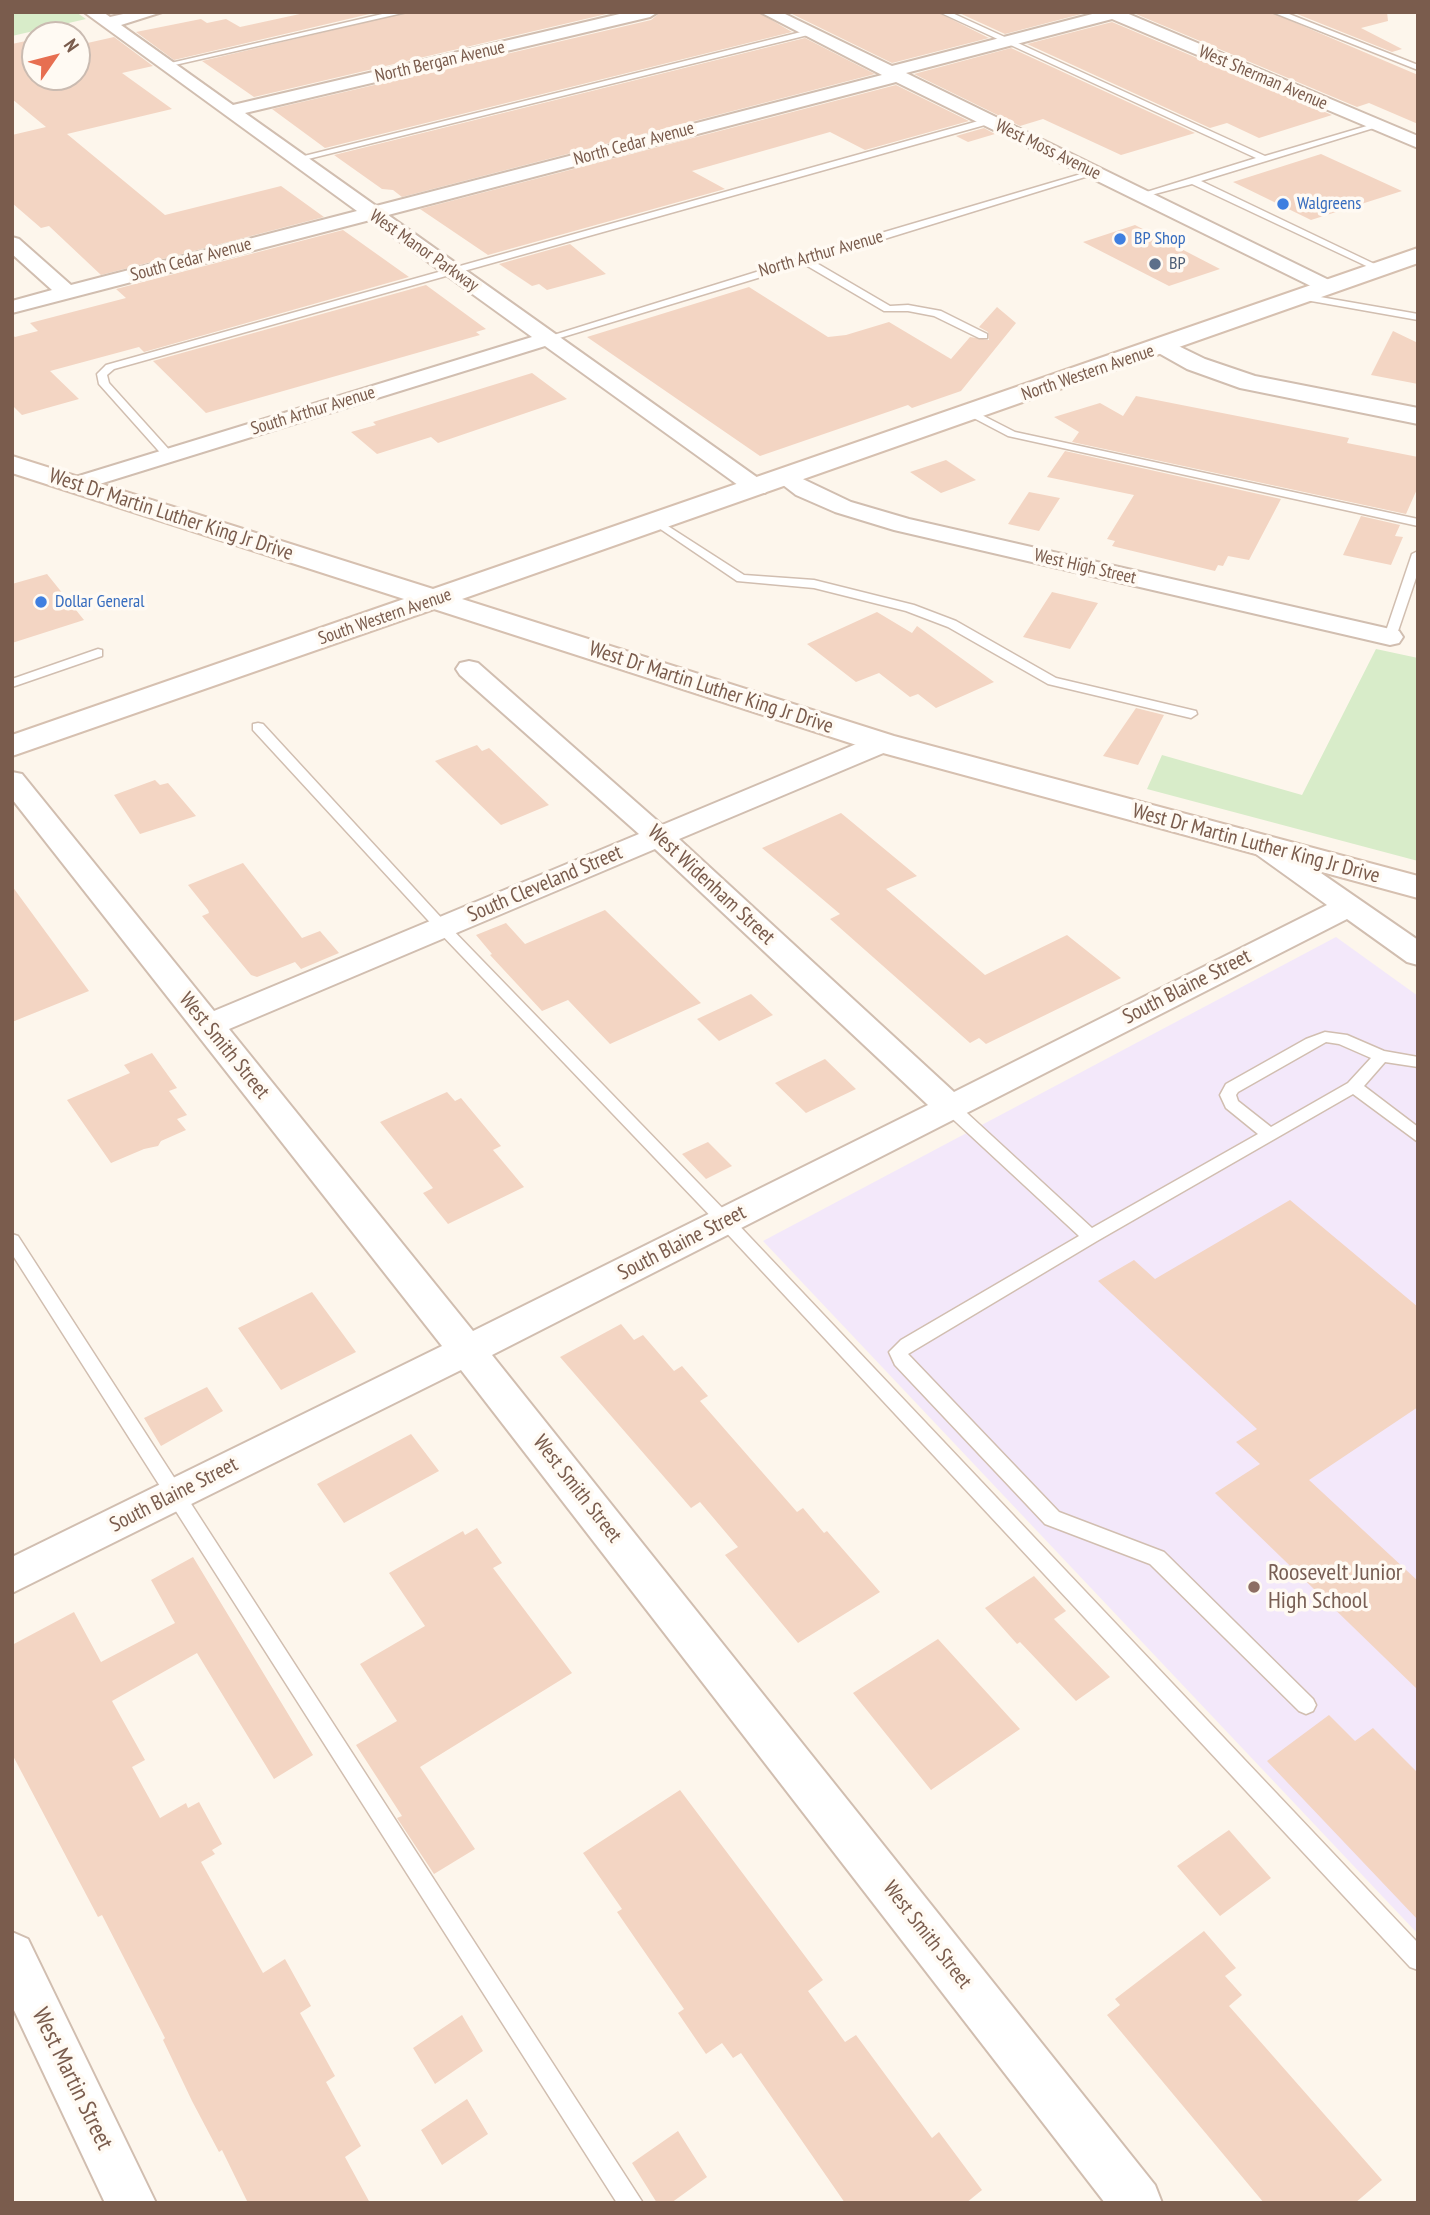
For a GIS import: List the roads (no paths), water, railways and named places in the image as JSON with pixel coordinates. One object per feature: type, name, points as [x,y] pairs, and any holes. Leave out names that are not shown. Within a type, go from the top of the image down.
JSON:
[{"type":"main road","name":"North Western Avenue","points":[[757,488],[1418,255]]},
{"type":"main road","points":[[1164,346],[1196,363],[1249,383],[1418,416]]},
{"type":"main road","name":"West Dr Martin Luther King Jr Drive","points":[[12,464],[883,743],[1418,887]]},
{"type":"main road","name":"South Western Avenue","points":[[12,746],[757,488]]},
{"type":"street","points":[[99,17],[154,12]]},
{"type":"street","name":"North Bergan Avenue","points":[[230,111],[650,12]]},
{"type":"street","name":"West Moss Avenue","points":[[768,12],[1328,287]]},
{"type":"street","name":"North Cedar Avenue","points":[[370,213],[894,74],[1111,13]]},
{"type":"street","name":"West Sherman Avenue","points":[[1111,13],[1418,143]]},
{"type":"street","name":"West Manor Parkway","points":[[99,17],[757,488]]},
{"type":"street","name":"South Cedar Avenue","points":[[12,307],[370,213]]},
{"type":"street","points":[[12,243],[66,292]]},
{"type":"street","name":"South Arthur Avenue","points":[[77,484],[549,338]]},
{"type":"street","name":"West High Street","points":[[786,478],[804,490],[843,507],[903,525],[1390,637]]},
{"type":"street","name":"West Widenham Street","points":[[469,669],[659,837],[949,1106]]},
{"type":"street","name":"South Cleveland Street","points":[[207,1026],[883,743]]},
{"type":"street","name":"West Smith Street","points":[[12,780],[467,1350],[1137,2203]]},
{"type":"street","points":[[1266,848],[1418,955]]},
{"type":"street","name":"South Blaine Street","points":[[12,1576],[726,1222],[949,1106],[1349,906]]},
{"type":"street","name":"West Martin Street","points":[[12,1955],[131,2203]]},
{"type":"lane","points":[[166,65],[403,12]]},
{"type":"lane","points":[[943,12],[1265,159]]},
{"type":"lane","points":[[1276,12],[1418,68]]},
{"type":"lane","points":[[296,159],[808,32]]},
{"type":"lane","points":[[169,456],[104,384],[102,374],[110,367],[989,121]]},
{"type":"lane","points":[[1143,197],[1374,125]]},
{"type":"lane","points":[[1204,187],[1339,143]]},
{"type":"lane","name":"North Arthur Avenue","points":[[549,338],[1094,173]]},
{"type":"lane","points":[[1193,181],[1380,269]]},
{"type":"lane","points":[[803,259],[888,309],[908,308],[937,313],[983,336]]},
{"type":"lane","points":[[1303,296],[1418,317]]},
{"type":"lane","points":[[972,413],[1012,433],[1418,523]]},
{"type":"lane","points":[[657,522],[741,578],[814,584],[898,604],[953,624],[1052,681],[1191,715]]},
{"type":"lane","points":[[1390,637],[1418,554]]},
{"type":"lane","points":[[12,683],[98,653]]},
{"type":"lane","points":[[258,727],[442,927],[726,1222],[1418,1959]]},
{"type":"lane","points":[[1270,1135],[1232,1104],[1228,1095],[1232,1088],[1325,1037],[1342,1039],[1381,1056],[1418,1062]]},
{"type":"lane","points":[[1306,1705],[1157,1558],[1052,1518],[901,1360],[898,1352],[1091,1237],[1354,1087],[1381,1056]]},
{"type":"lane","points":[[1354,1087],[1418,1136]]},
{"type":"lane","points":[[949,1106],[1091,1237]]},
{"type":"lane","points":[[12,1240],[178,1493],[631,2203]]},
{"type":"place","name":"Walgreens","points":[[1283,204]]},
{"type":"place","name":"BP Shop","points":[[1120,239]]},
{"type":"place","name":"BP","points":[[1155,264]]},
{"type":"place","name":"Dollar General","points":[[41,602]]},
{"type":"place","name":"Roosevelt Junior High School","points":[[1254,1587]]}]
